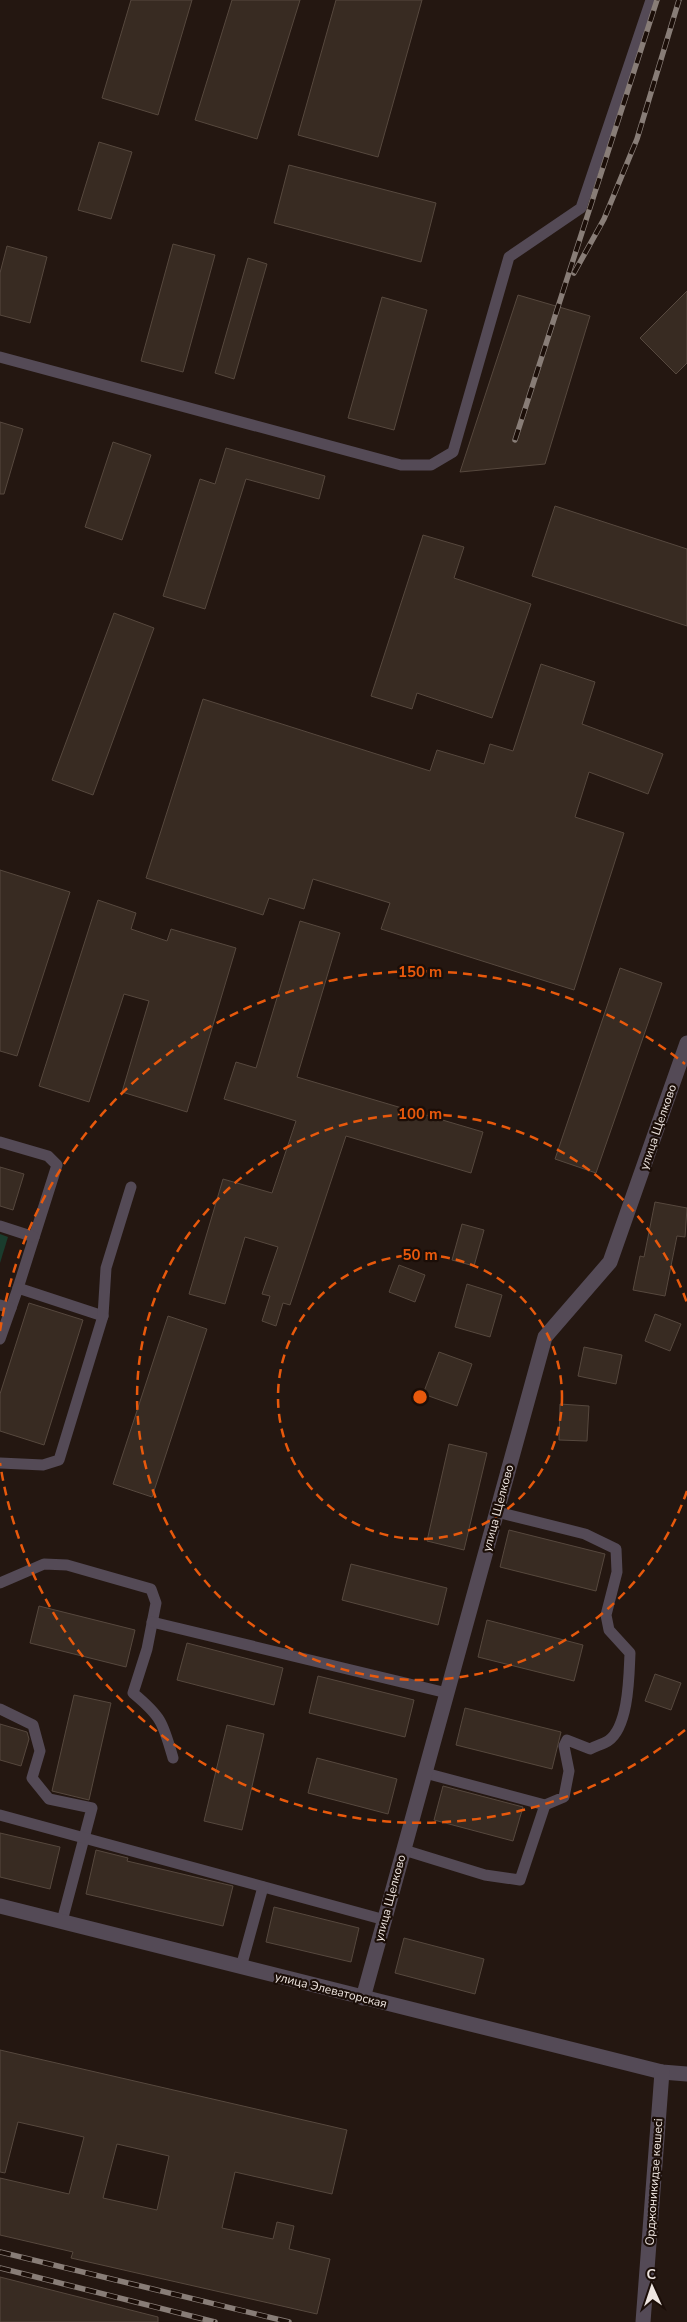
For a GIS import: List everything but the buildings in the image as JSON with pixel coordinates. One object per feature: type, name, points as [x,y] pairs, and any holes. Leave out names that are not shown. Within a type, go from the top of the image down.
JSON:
[{"type":"street","name":"улица Щелково","points":[[363,1998],[545,1337],[610,1262],[687,1043]]},
{"type":"street","name":"улица Элеваторская","points":[[0,1906],[437,2017],[662,2072],[687,2074]]},
{"type":"street","name":"Орджоникидзе көшесі","points":[[644,2322],[662,2072]]},
{"type":"lane","points":[[0,356],[401,465],[431,465],[453,452],[509,257],[580,208],[651,0]]},
{"type":"lane","points":[[0,1142],[48,1156],[57,1165],[18,1288],[5,1307],[0,1339]]},
{"type":"lane","points":[[0,1463],[43,1465],[59,1460],[103,1316],[106,1268],[131,1187]]},
{"type":"lane","points":[[0,1226],[34,1237]]},
{"type":"lane","points":[[18,1288],[103,1316]]},
{"type":"lane","points":[[425,1773],[545,1805],[564,1797],[569,1770],[564,1746],[567,1740],[590,1749],[610,1740],[624,1712],[629,1682],[630,1652],[609,1630],[606,1615],[617,1572],[616,1550],[585,1534],[497,1512]]},
{"type":"lane","points":[[0,1583],[44,1564],[67,1565],[151,1589],[156,1603],[147,1650],[133,1693],[154,1710],[164,1726],[173,1758]]},
{"type":"lane","points":[[152,1622],[447,1693]]},
{"type":"lane","points":[[0,1709],[33,1725],[40,1751],[32,1778],[49,1799],[92,1808],[62,1921]]},
{"type":"lane","points":[[404,1850],[485,1875],[520,1880],[535,1830],[545,1805]]},
{"type":"lane","points":[[0,1815],[384,1920]]},
{"type":"lane","points":[[241,1967],[263,1886]]},
{"type":"green space","points":[[0,1234],[8,1237],[0,1263]]},
{"type":"railway","points":[[515,440],[657,0]]},
{"type":"railway","points":[[574,273],[604,219],[637,139],[679,0]]},
{"type":"railway","points":[[0,2252],[289,2322]]},
{"type":"railway","points":[[0,2268],[215,2322]]}]
